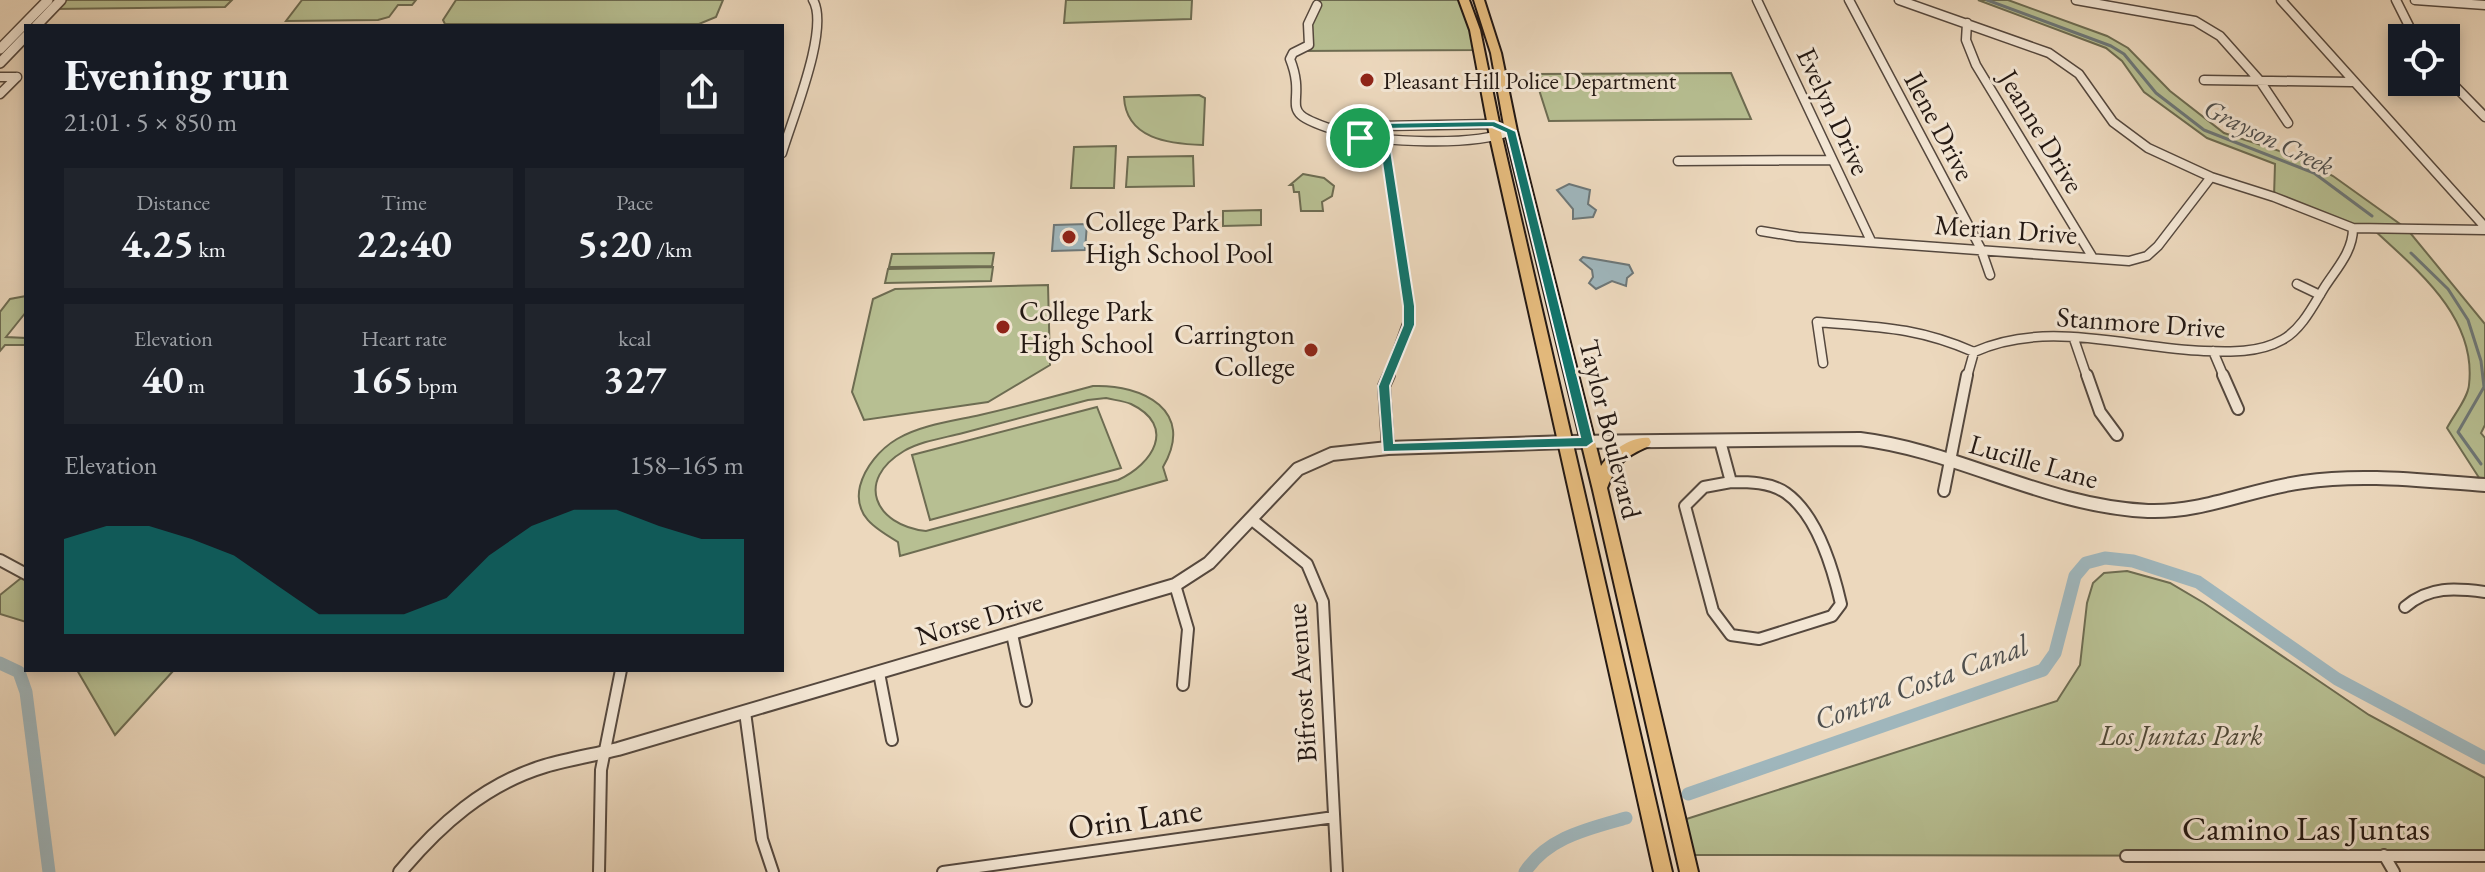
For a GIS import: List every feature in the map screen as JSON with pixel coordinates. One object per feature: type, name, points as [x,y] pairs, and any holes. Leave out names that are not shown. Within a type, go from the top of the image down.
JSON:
[{"type":"main road","name":"Taylor Boulevard","points":[[1464,0],[1475,30],[1663,872]]},
{"type":"main road","name":"Taylor Boulevard","points":[[1479,0],[1496,53],[1511,131],[1600,490],[1689,872]]},
{"type":"main road","points":[[1600,490],[1606,466],[1625,450],[1644,442]]},
{"type":"street","points":[[24,24],[48,0]]},
{"type":"street","points":[[38,24],[61,0]]},
{"type":"street","points":[[784,146],[819,32],[819,10],[813,0]]},
{"type":"street","name":"Evelyn Drive","points":[[1757,0],[1871,241]]},
{"type":"street","name":"Ilene Drive","points":[[1849,0],[1981,249],[1990,275]]},
{"type":"street","points":[[1899,0],[2049,53],[2079,74],[2113,122],[2148,148],[2211,177],[2274,197],[2353,228],[2485,228]]},
{"type":"street","points":[[2076,0],[2195,21],[2220,36],[2260,81],[2288,123]]},
{"type":"street","points":[[2281,0],[2485,228]]},
{"type":"street","points":[[2396,0],[2408,24]]},
{"type":"street","points":[[2415,0],[2485,5]]},
{"type":"street","points":[[1317,5],[1308,24],[1309,45],[1293,53],[1290,59],[1299,81],[1294,105],[1298,114],[1308,122],[1360,138],[1495,130]]},
{"type":"street","name":"Jeanne Drive","points":[[1967,23],[1966,40],[1976,65],[2093,258]]},
{"type":"street","points":[[0,49],[24,24]]},
{"type":"street","points":[[0,63],[24,38]]},
{"type":"street","points":[[0,77],[17,77],[0,94]]},
{"type":"street","points":[[2204,80],[2352,82]]},
{"type":"street","points":[[0,84],[10,84]]},
{"type":"street","points":[[2460,91],[2485,117]]},
{"type":"street","points":[[1382,126],[1410,316],[1384,386],[1388,448]]},
{"type":"street","points":[[1341,132],[1382,126],[1511,131]]},
{"type":"street","points":[[1678,161],[1832,160]]},
{"type":"street","name":"Merian Drive","points":[[1761,231],[2129,261],[2147,256],[2158,246],[2211,177]]},
{"type":"street","name":"Stanmore Drive","points":[[1974,352],[2003,340],[2035,337],[2213,351],[2254,350],[2281,342],[2301,323],[2320,295],[2354,240],[2353,228]]},
{"type":"street","points":[[2297,284],[2320,295]]},
{"type":"street","points":[[1823,363],[1817,322],[1915,330],[1938,336],[1974,352],[1963,384],[1944,491]]},
{"type":"street","points":[[2074,339],[2100,412],[2117,435]]},
{"type":"street","points":[[2213,351],[2238,409]]},
{"type":"street","name":"Lucille Lane","points":[[1568,442],[1860,439],[1893,443],[2046,494],[2098,506],[2151,511],[2206,507],[2299,482],[2350,476],[2485,485]]},
{"type":"street","points":[[1720,441],[1731,482]]},
{"type":"street","name":"Norse Drive","points":[[400,872],[428,837],[475,798],[535,769],[601,754],[1175,585],[1209,563],[1298,469],[1310,462],[1332,454],[1388,448],[1568,442]]},
{"type":"street","points":[[1731,482],[1759,482],[1786,493],[1801,507],[1839,588],[1841,604],[1832,616],[1759,639],[1731,635],[1713,611],[1685,506],[1695,490],[1708,484],[1731,482]]},
{"type":"street","name":"Bifrost Avenue","points":[[1251,519],[1307,564],[1323,602],[1337,872]]},
{"type":"street","points":[[0,560],[24,573]]},
{"type":"street","points":[[1175,585],[1188,629],[1183,685]]},
{"type":"street","points":[[2405,607],[2417,595],[2433,588],[2485,592]]},
{"type":"street","points":[[1012,634],[1026,701]]},
{"type":"street","points":[[599,872],[596,808],[601,754],[621,672]]},
{"type":"street","points":[[879,673],[892,740]]},
{"type":"street","points":[[745,712],[762,839],[773,872]]},
{"type":"street","name":"Orin Lane","points":[[943,872],[1334,817]]},
{"type":"street","points":[[2384,855],[2394,872]]},
{"type":"street","name":"Camino Las Juntas","points":[[2126,856],[2485,856]]},
{"type":"green space","points":[[61,0],[232,0],[225,7],[53,9]]},
{"type":"green space","points":[[302,0],[416,0],[412,5],[398,5],[389,17],[378,20],[286,21]]},
{"type":"green space","points":[[456,0],[723,0],[716,17],[699,24],[445,24],[443,20]]},
{"type":"green space","points":[[1066,0],[1192,0],[1191,19],[1064,23]]},
{"type":"green space","points":[[1315,0],[1464,0],[1479,50],[1299,51],[1306,48],[1308,24],[1317,5]]},
{"type":"green space","points":[[1978,0],[2008,0],[2107,36],[2128,48],[2170,91],[2224,133],[2295,156],[2333,176],[2407,229],[2485,324],[2485,425],[2481,433],[2485,438],[2485,487],[2447,428],[2469,385],[2469,360],[2464,338],[2440,297],[2408,261],[2373,229],[2353,228],[2274,197],[2275,164],[2207,138],[2144,92],[2122,61],[2106,48]]},
{"type":"green space","points":[[1731,73],[1751,119],[1549,121],[1534,74]]},
{"type":"green space","points":[[1199,95],[1205,98],[1203,145],[1164,140],[1141,130],[1132,122],[1124,97]]},
{"type":"green space","points":[[1116,146],[1114,188],[1071,188],[1074,147]]},
{"type":"green space","points":[[1193,156],[1194,186],[1126,187],[1128,157]]},
{"type":"green space","points":[[1303,174],[1324,178],[1334,186],[1332,196],[1322,202],[1323,211],[1301,211],[1299,192],[1294,192],[1293,185],[1290,185]]},
{"type":"green space","points":[[1261,210],[1261,225],[1223,226],[1223,211]]},
{"type":"green space","points":[[994,253],[992,266],[889,267],[892,254]]},
{"type":"green space","points":[[993,267],[991,281],[885,283],[888,269]]},
{"type":"green space","points":[[1048,285],[1050,365],[988,402],[864,420],[852,392],[873,299],[895,289]]},
{"type":"green space","points":[[24,296],[24,314],[6,337],[24,338],[24,345],[5,345],[0,351],[0,312],[10,299]]},
{"type":"green space","points":[[1093,386],[1130,390],[1146,396],[1169,416],[1173,430],[1172,447],[1163,467],[1167,480],[900,556],[898,542],[874,526],[863,513],[859,496],[862,479],[874,459],[906,434]],"holes":[[[1106,398],[1131,404],[1145,413],[1156,433],[1150,455],[1118,480],[926,531],[894,520],[883,511],[877,500],[879,475],[904,451],[933,440]]]},
{"type":"green space","points":[[1097,407],[1121,468],[930,520],[912,455]]},
{"type":"green space","name":"Los Juntas Park","points":[[2127,571],[2170,583],[2369,715],[2485,778],[2485,856],[1685,855],[1677,822],[2057,701],[2080,665],[2087,603],[2093,583],[2104,573]]},
{"type":"green space","points":[[24,576],[24,621],[0,614],[0,595]]},
{"type":"green space","points":[[78,672],[172,672],[115,735]]},
{"type":"water","points":[[1569,184],[1590,190],[1588,204],[1596,210],[1593,217],[1573,219],[1573,209],[1557,190]]},
{"type":"water","name":"College Park High School Pool","points":[[1087,224],[1085,250],[1052,251],[1054,225]]},
{"type":"water","points":[[1583,257],[1629,265],[1633,273],[1627,278],[1626,286],[1612,281],[1596,289],[1589,283],[1593,277],[1592,270],[1580,260]]},
{"type":"waterway","name":"Grayson Creek","points":[[1987,0],[2111,46],[2124,54],[2156,93],[2204,130],[2314,173],[2372,216]]},
{"type":"waterway","name":"Grayson Creek","points":[[2411,253],[2448,289],[2468,320],[2481,361],[2484,387],[2458,432],[2481,464]]},
{"type":"waterway","name":"Contra Costa Canal","points":[[1688,794],[2043,670],[2055,653],[2075,576],[2086,563],[2105,558],[2133,561],[2198,582],[2337,679],[2485,758]]},
{"type":"waterway","name":"Contra Costa Canal","points":[[0,663],[19,672],[26,692],[49,872]]},
{"type":"waterway","name":"Contra Costa Canal","points":[[1525,872],[1534,860],[1557,842],[1626,818]]},
{"type":"place","name":"Pleasant Hill Police Department","points":[[1367,80]]},
{"type":"place","name":"College Park High School Pool","points":[[1069,237]]},
{"type":"place","name":"College Park High School","points":[[1003,327]]},
{"type":"place","name":"Carrington College","points":[[1311,350]]},
{"type":"route","points":[[1494,124],[1511,131],[1587,442],[1388,448],[1384,386],[1410,316],[1384,138],[1360,138],[1341,132],[1382,126],[1494,124]]}]
